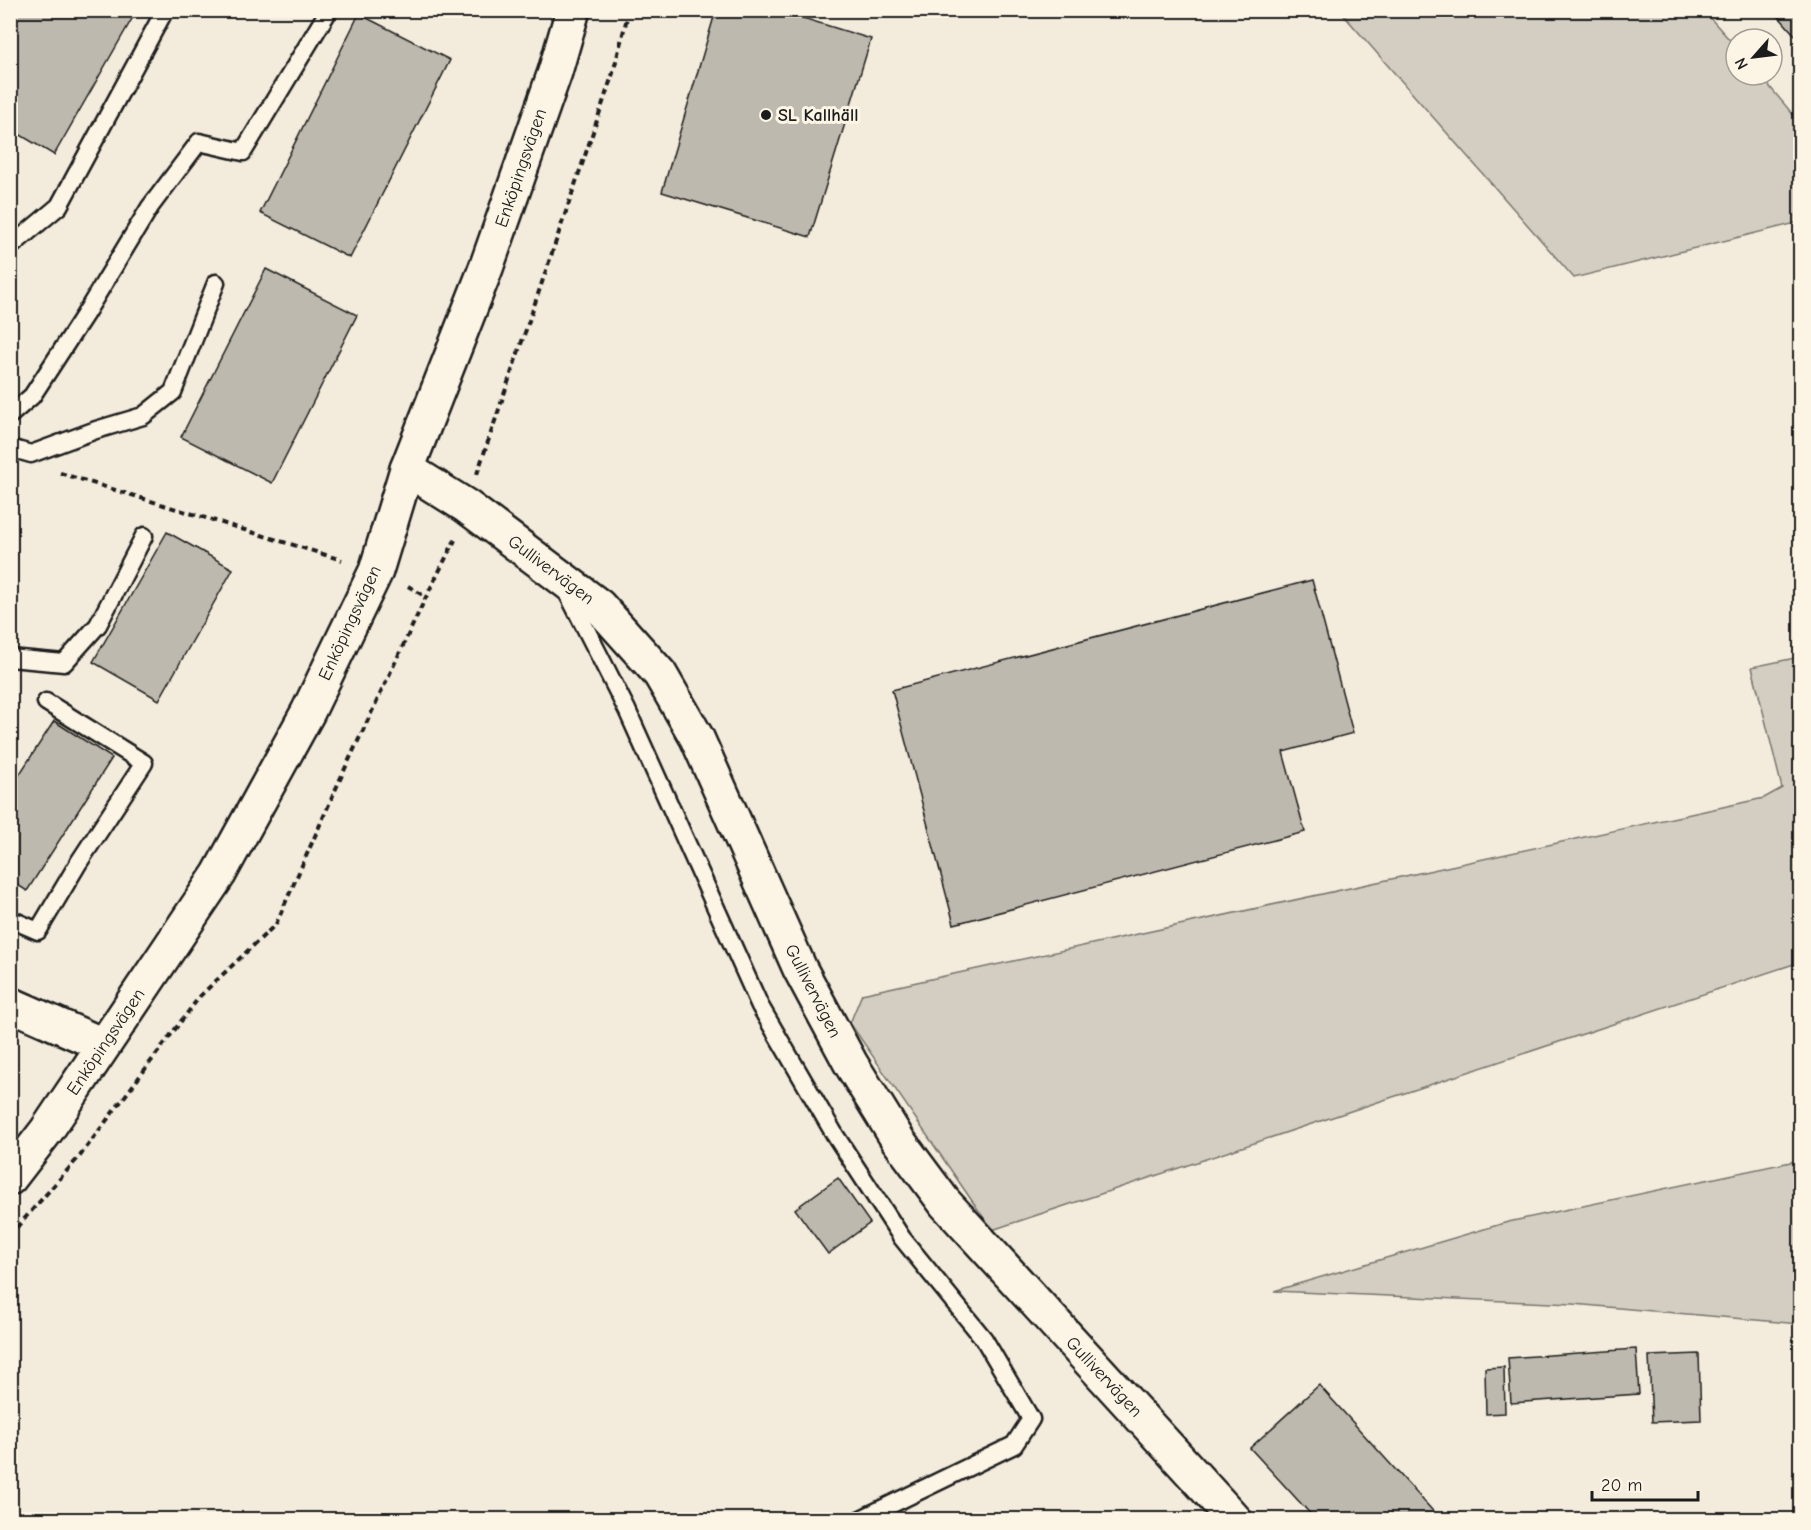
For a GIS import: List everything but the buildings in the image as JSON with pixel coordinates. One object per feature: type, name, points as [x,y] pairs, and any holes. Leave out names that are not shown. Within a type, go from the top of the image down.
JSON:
[{"type":"street","name":"Enköpingsvägen","points":[[10,1178],[47,1130],[219,874],[308,712],[376,571],[407,469],[486,268],[555,72],[573,10]]},
{"type":"street","name":"Gullivervägen","points":[[407,469],[466,506],[599,606],[660,674],[697,738],[800,969],[851,1064],[898,1140],[945,1203],[1235,1520]]},
{"type":"street","points":[[10,1004],[103,1046]]},
{"type":"lane","points":[[10,247],[59,206],[165,10]]},
{"type":"lane","points":[[10,415],[32,396],[150,207],[199,142],[243,152],[329,10]]},
{"type":"lane","points":[[10,448],[31,454],[142,416],[173,392],[216,283]]},
{"type":"lane","points":[[10,658],[64,663],[98,625],[144,536]]},
{"type":"lane","points":[[559,576],[627,710],[760,1006],[835,1135],[902,1238],[984,1339],[1031,1419],[1014,1445],[859,1520]]},
{"type":"lane","points":[[10,919],[38,931],[79,862],[144,763],[45,702]]},
{"type":"path","points":[[10,1235],[80,1156],[200,996],[276,924],[342,775],[426,597],[454,545],[613,73],[629,10]]},
{"type":"path","points":[[55,471],[340,559]]},
{"type":"shaded area","points":[[1340,11],[1704,11],[1724,34],[1724,87],[1770,87],[1800,123],[1800,222],[1574,278]]},
{"type":"shaded area","points":[[1800,657],[1800,962],[992,1230],[850,1023],[862,994],[1764,798],[1782,788],[1752,667]]},
{"type":"shaded area","points":[[1800,1160],[1800,1324],[1573,1304],[1274,1291],[1508,1222]]},
{"type":"place","name":"SL Kallhäll","points":[[766,115]]}]
